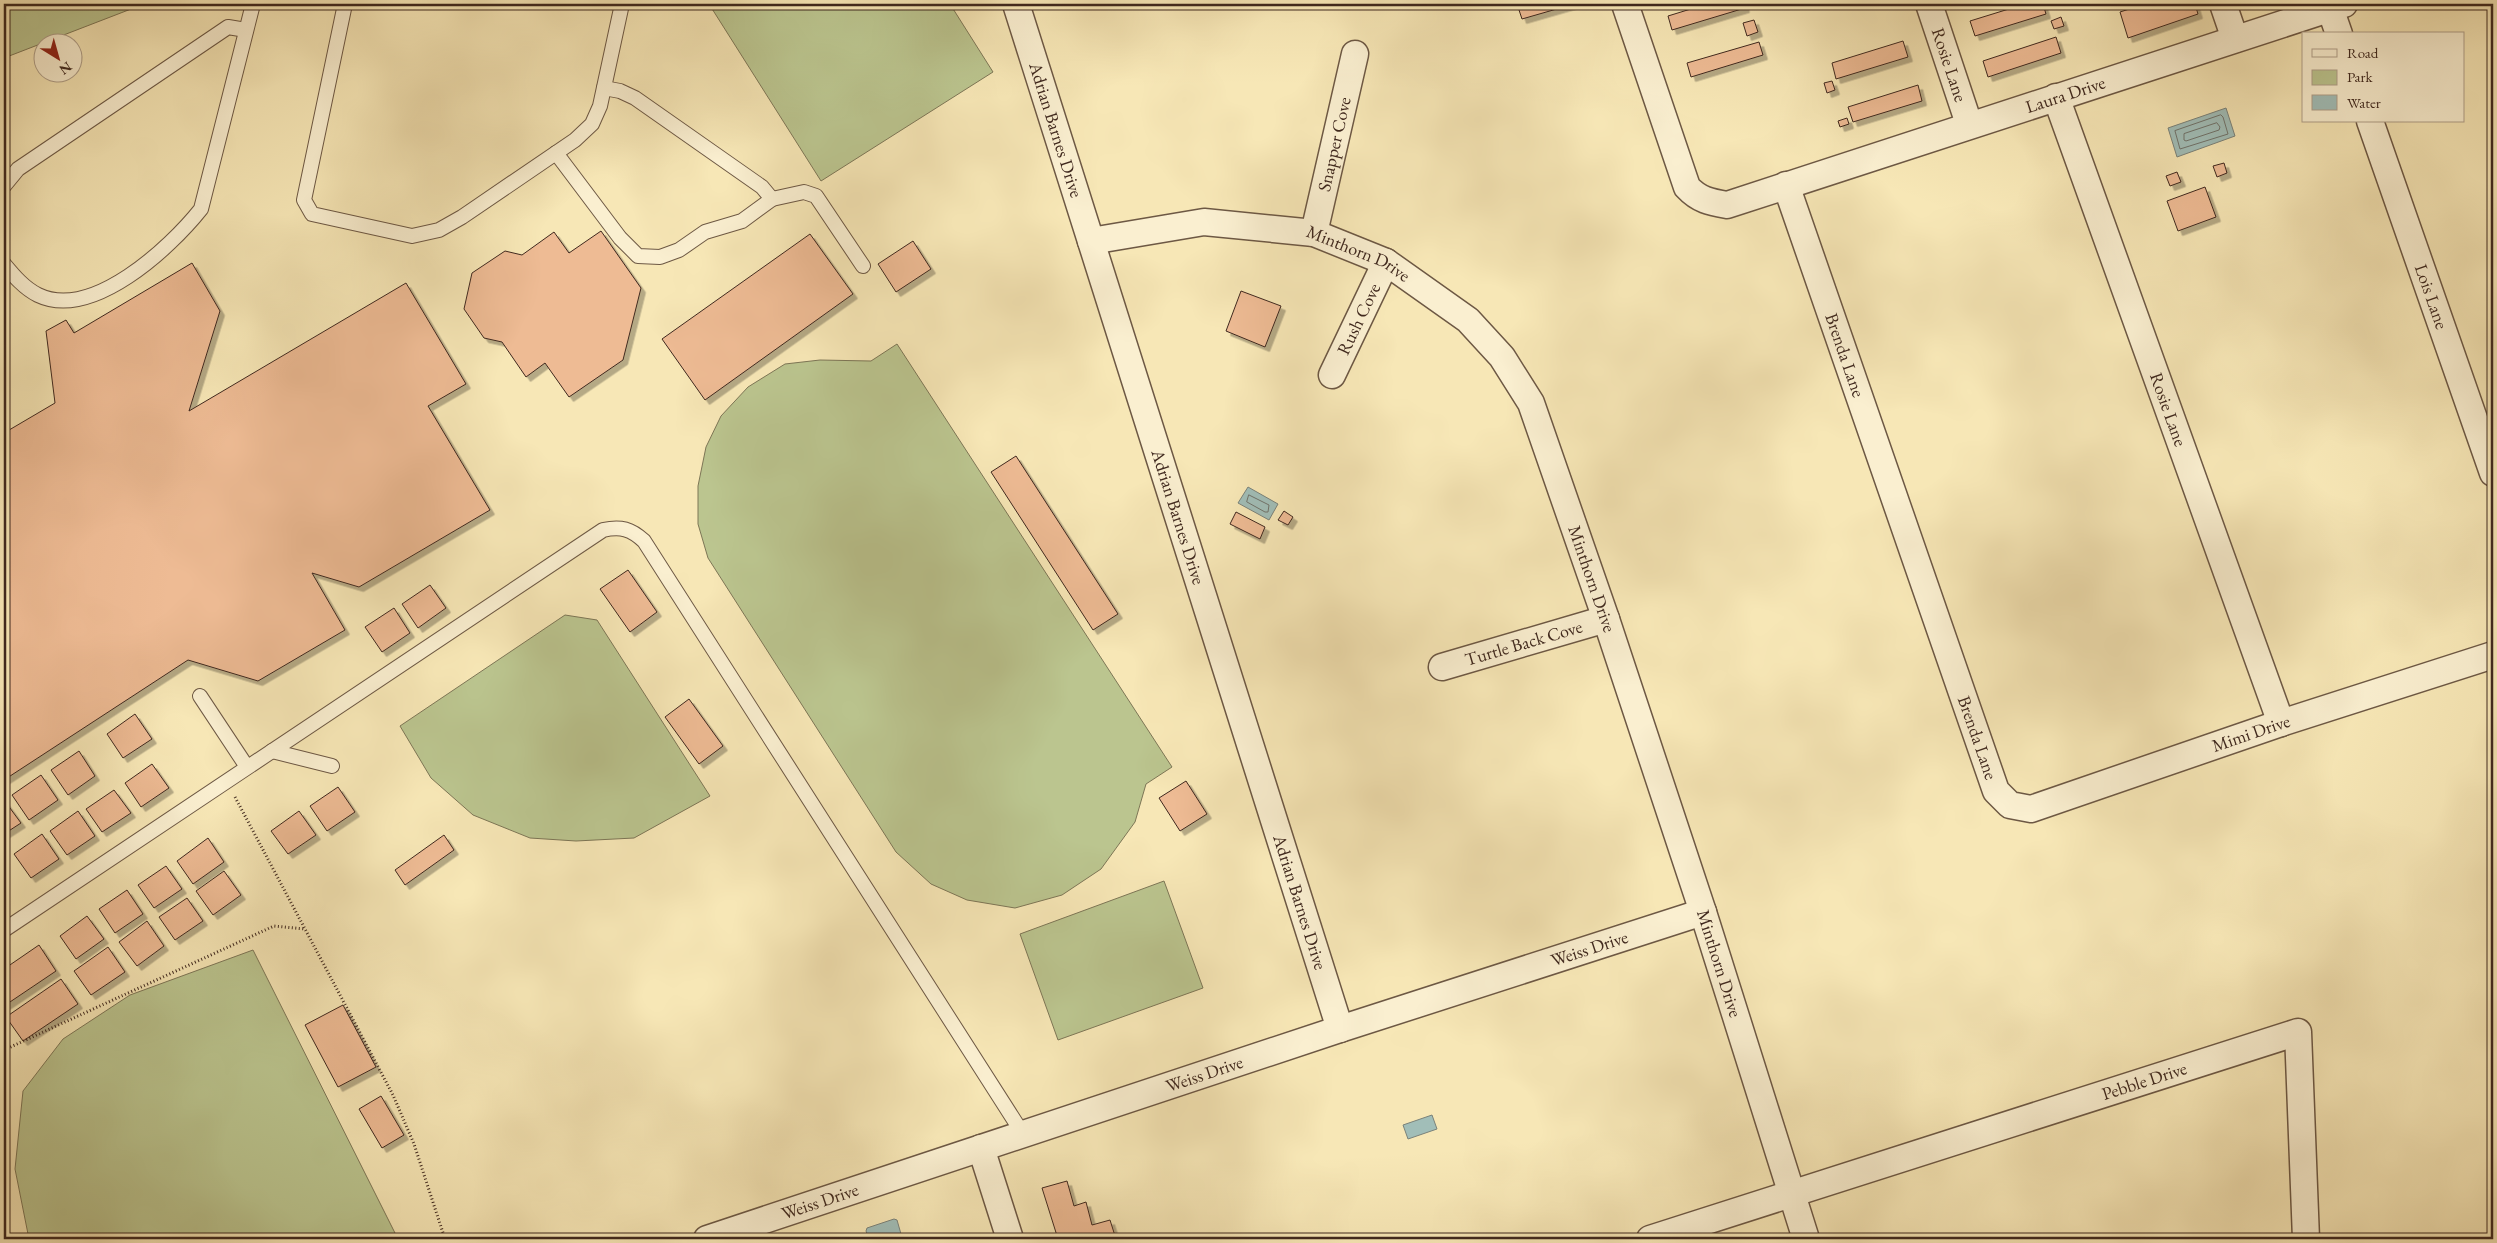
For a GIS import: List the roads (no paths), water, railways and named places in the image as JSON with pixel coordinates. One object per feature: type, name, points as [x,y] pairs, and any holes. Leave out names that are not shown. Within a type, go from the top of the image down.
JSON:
[{"type":"street","name":"Adrian Barnes Drive","points":[[1016,4],[1340,1029]]},
{"type":"street","points":[[1625,4],[1687,187],[1696,197],[1727,205],[1786,184]]},
{"type":"street","name":"Rosie Lane","points":[[1929,4],[1969,124]]},
{"type":"street","points":[[2224,4],[2235,39]]},
{"type":"street","points":[[2337,6],[2339,32]]},
{"type":"street","name":"Laura Drive","points":[[1786,184],[2337,6]]},
{"type":"street","name":"Snapper Cove","points":[[1314,233],[1355,54]]},
{"type":"street","name":"Rosie Lane","points":[[2056,97],[2280,722]]},
{"type":"street","name":"Lois Lane","points":[[2370,122],[2493,474]]},
{"type":"street","name":"Brenda Lane","points":[[1786,184],[1996,790],[2010,806]]},
{"type":"street","name":"Minthorn Drive","points":[[1091,241],[1204,222],[1314,233],[1386,262],[1468,320],[1502,356],[1531,403],[1606,619],[1703,912],[1806,1239]]},
{"type":"street","name":"Rush Cove","points":[[1332,375],[1386,262]]},
{"type":"street","name":"Turtle Back Cove","points":[[1442,667],[1606,619]]},
{"type":"street","name":"Mimi Drive","points":[[2010,806],[2031,809],[2280,722],[2493,655]]},
{"type":"street","name":"Weiss Drive","points":[[707,1239],[1340,1029],[1703,912]]},
{"type":"street","name":"Pebble Drive","points":[[1792,1195],[2298,1032],[2306,1239]]},
{"type":"street","points":[[981,1148],[1010,1239]]},
{"type":"street","points":[[1650,1239],[1792,1195]]},
{"type":"lane","points":[[4,264],[18,281],[38,295],[58,300],[84,298],[111,286],[161,251],[184,230],[201,209],[253,4]]},
{"type":"lane","points":[[345,4],[304,200],[312,214],[412,236],[439,230],[462,217],[575,140],[592,124],[600,106],[622,4]]},
{"type":"lane","points":[[4,186],[18,169],[228,28],[246,30]]},
{"type":"lane","points":[[604,88],[620,91],[635,98],[762,187],[772,199]]},
{"type":"lane","points":[[556,153],[620,238],[638,256],[660,257],[679,250],[705,232],[742,221],[772,199],[804,192],[816,196],[863,266]]},
{"type":"lane","points":[[4,930],[603,530],[616,527],[632,531],[644,541],[1023,1134]]},
{"type":"lane","points":[[200,696],[247,767]]},
{"type":"lane","points":[[272,751],[332,766]]},
{"type":"water","points":[[2226,108],[2235,136],[2177,157],[2168,128]]},
{"type":"water","points":[[1248,487],[1278,504],[1269,520],[1238,503]]},
{"type":"water","points":[[1432,1115],[1437,1129],[1408,1139],[1403,1125]]},
{"type":"water","points":[[894,1219],[897,1220],[901,1234],[887,1239],[869,1239],[866,1231],[867,1228]]}]
